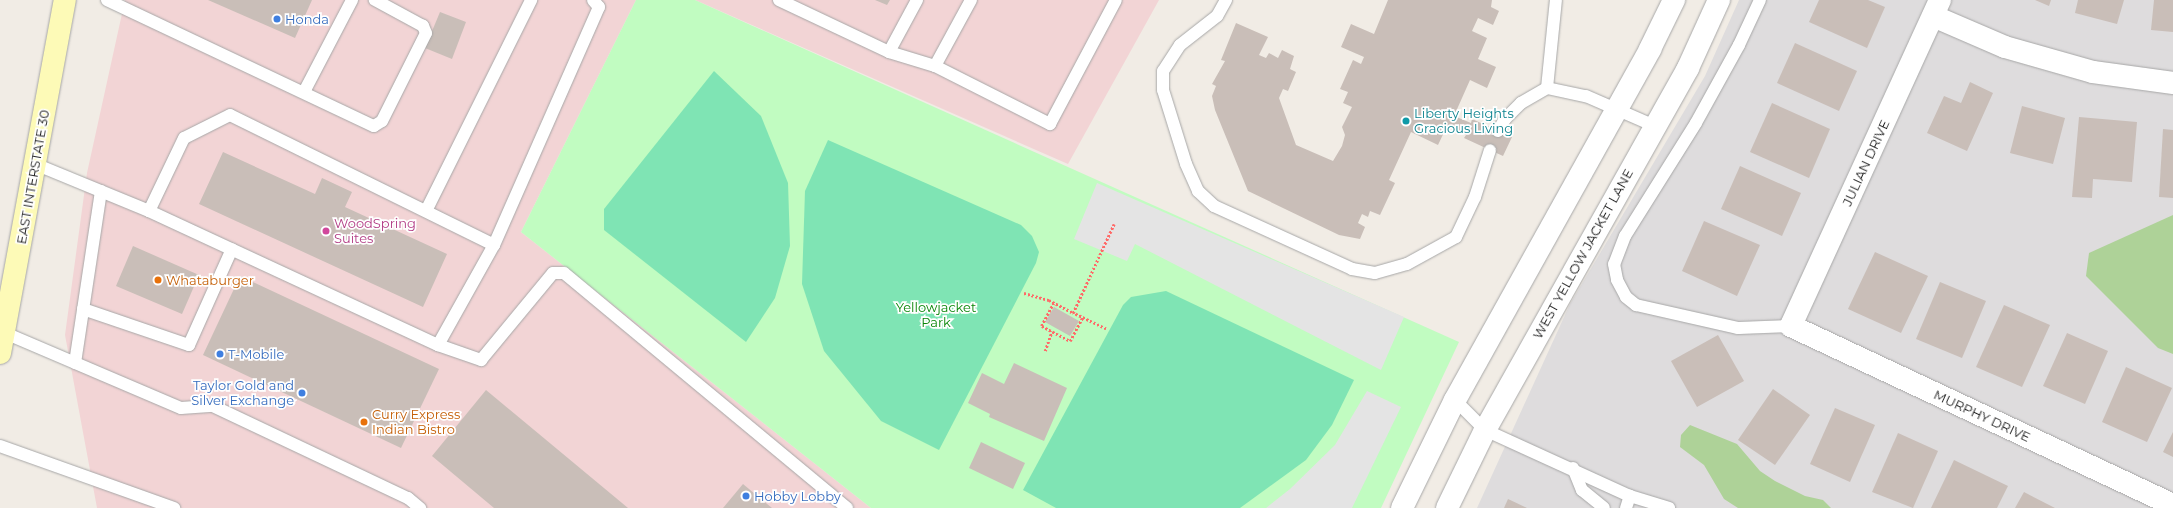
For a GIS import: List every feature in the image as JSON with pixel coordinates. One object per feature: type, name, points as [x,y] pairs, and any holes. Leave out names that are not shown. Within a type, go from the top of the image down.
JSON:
[{"type":"main road","name":"EAST INTERSTATE 30","points":[[3,343],[65,0]]},
{"type":"street","points":[[1402,508],[1455,400],[1617,109],[1674,0]]},
{"type":"street","name":"WEST YELLOW JACKET LANE","points":[[1447,508],[1485,430],[1688,68],[1719,0]]},
{"type":"street","points":[[1937,8],[2005,47],[2093,72],[2173,83]]},
{"type":"street","name":"JULIAN DRIVE","points":[[1791,326],[1937,8]]},
{"type":"street","name":"MURPHY DRIVE","points":[[1791,326],[2173,505]]},
{"type":"lane","points":[[107,0],[374,126],[382,121],[426,33],[423,26],[376,0]]},
{"type":"lane","points":[[304,92],[352,0]]},
{"type":"lane","points":[[426,211],[531,0]]},
{"type":"lane","points":[[438,345],[494,245],[599,7],[593,0]]},
{"type":"lane","points":[[779,0],[889,52],[936,66],[1050,124],[1116,0]]},
{"type":"lane","points":[[889,52],[917,0]]},
{"type":"lane","points":[[936,66],[971,0]]},
{"type":"lane","points":[[1226,0],[1216,16],[1180,45],[1163,71],[1163,90],[1186,164],[1198,191],[1214,206],[1352,269],[1374,273],[1407,264],[1456,237],[1475,197],[1490,150]]},
{"type":"lane","points":[[1547,88],[1556,0]]},
{"type":"lane","points":[[1760,0],[1732,58],[1696,123],[1625,236],[1614,264],[1617,280],[1626,297],[1636,305],[1738,328],[1791,326]]},
{"type":"lane","points":[[1498,131],[1504,119],[1522,103],[1547,88],[1586,96],[1655,126]]},
{"type":"lane","points":[[150,211],[184,138],[230,115],[494,245]]},
{"type":"lane","points":[[35,164],[150,211],[438,345],[481,360],[553,273],[564,273],[847,508]]},
{"type":"lane","points":[[75,363],[101,191]]},
{"type":"lane","points":[[83,309],[189,345],[232,249]]},
{"type":"lane","points":[[3,343],[75,363],[181,408],[213,406],[408,498],[420,508]]},
{"type":"lane","points":[[1455,400],[1485,430],[1573,468],[1630,496],[1669,508]]},
{"type":"lane","points":[[0,446],[157,505],[174,508]]},
{"type":"lane","points":[[1573,468],[1582,490],[1604,508]]},
{"type":"lane","points":[[1626,508],[1630,496]]},
{"type":"path","points":[[1073,313],[1114,224]]},
{"type":"path","points":[[1024,293],[1054,303],[1106,329]]},
{"type":"path","points":[[1054,303],[1042,326],[1070,340],[1082,318]]},
{"type":"path","points":[[1045,352],[1052,331]]},
{"type":"shaded area","points":[[125,0],[636,0],[521,232],[871,508],[97,508],[65,335],[87,173]]},
{"type":"shaded area","points":[[695,0],[1159,0],[1068,164]]},
{"type":"shaded area","points":[[1739,0],[2173,0],[2173,508],[1477,508],[1570,304],[1705,76]]},
{"type":"shaded area","points":[[1097,183],[1404,317],[1381,370],[1135,244],[1127,261],[1074,239]]},
{"type":"shaded area","points":[[1367,391],[1401,407],[1352,508],[1266,508],[1290,489],[1335,445]]},
{"type":"green space","name":"Yellowjacket Park","points":[[636,0],[695,0],[1459,342],[1381,508],[871,508],[521,232]]},
{"type":"green space","points":[[714,71],[761,116],[788,183],[790,246],[775,298],[746,342],[604,230],[604,209]]},
{"type":"green space","points":[[828,140],[1021,225],[1032,236],[1039,252],[1036,263],[939,450],[881,421],[824,351],[802,284],[805,191]]},
{"type":"green space","points":[[2173,215],[2173,354],[2158,348],[2086,276],[2089,253]]},
{"type":"green space","points":[[1166,291],[1354,380],[1332,425],[1306,460],[1240,508],[1056,508],[1023,490],[1123,305],[1131,297]]},
{"type":"green space","points":[[1690,425],[1737,444],[1760,471],[1775,481],[1805,496],[1823,500],[1831,508],[1738,508],[1724,499],[1704,465],[1680,447],[1681,435]]},
{"type":"building","name":"Honda","points":[[208,0],[312,0],[295,38]]},
{"type":"building","points":[[875,0],[890,0],[887,5]]},
{"type":"building","name":"Liberty Heights Gracious Living","points":[[1388,0],[1492,0],[1491,7],[1499,11],[1493,25],[1478,18],[1472,31],[1487,38],[1478,59],[1496,67],[1487,88],[1470,80],[1454,116],[1471,123],[1472,119],[1512,137],[1503,156],[1464,138],[1466,135],[1447,126],[1438,145],[1411,132],[1389,180],[1395,183],[1380,215],[1370,211],[1368,217],[1362,214],[1358,223],[1365,227],[1360,239],[1339,235],[1248,191],[1215,110],[1212,96],[1216,86],[1212,84],[1225,61],[1221,60],[1236,23],[1268,37],[1259,55],[1266,58],[1269,53],[1278,58],[1282,50],[1294,56],[1290,69],[1296,72],[1288,91],[1283,89],[1279,98],[1296,145],[1333,161],[1342,146],[1345,135],[1342,127],[1352,107],[1343,103],[1348,92],[1340,89],[1353,60],[1361,64],[1364,57],[1341,47],[1351,24],[1374,34]]},
{"type":"building","points":[[1819,0],[1868,0],[1885,7],[1867,48],[1809,22]]},
{"type":"building","points":[[2035,0],[2051,0],[2049,6]]},
{"type":"building","points":[[2078,0],[2124,0],[2117,24],[2075,13]]},
{"type":"building","points":[[2154,0],[2173,0],[2173,32],[2151,30]]},
{"type":"building","points":[[440,12],[466,22],[452,59],[425,48]]},
{"type":"building","points":[[1795,43],[1857,71],[1839,111],[1777,83]]},
{"type":"building","points":[[1970,82],[1993,93],[1967,151],[1927,133],[1944,96],[1961,103]]},
{"type":"building","points":[[1772,103],[1830,129],[1809,178],[1750,152]]},
{"type":"building","points":[[2022,106],[2065,118],[2053,164],[2010,153]]},
{"type":"building","points":[[2079,117],[2137,122],[2132,182],[2093,179],[2092,198],[2072,197]]},
{"type":"building","points":[[2163,129],[2173,130],[2173,198],[2159,197]]},
{"type":"building","name":"WoodSpring Suites","points":[[223,152],[315,194],[322,178],[352,192],[345,207],[447,254],[423,307],[199,204]]},
{"type":"building","points":[[1740,166],[1801,193],[1782,236],[1721,209]]},
{"type":"building","points":[[1704,221],[1760,245],[1737,296],[1682,271]]},
{"type":"building","name":"Whataburger","points":[[133,246],[199,275],[182,314],[116,286]]},
{"type":"building","points":[[1875,252],[1928,276],[1901,333],[1848,309]]},
{"type":"building","points":[[240,276],[439,369],[401,448],[203,355]]},
{"type":"building","points":[[1940,282],[1986,301],[1962,358],[1916,339]]},
{"type":"building","points":[[2004,305],[2050,325],[2022,387],[1976,367]]},
{"type":"building","points":[[1054,307],[1079,321],[1070,336],[1045,322]]},
{"type":"building","points":[[2067,333],[2108,351],[2085,404],[2043,386]]},
{"type":"building","points":[[1718,335],[1744,381],[1697,407],[1671,361]]},
{"type":"building","points":[[1014,363],[1067,388],[1044,441],[989,417],[990,414],[968,403],[982,373],[1004,384]]},
{"type":"building","points":[[2126,367],[2172,388],[2147,442],[2102,422]]},
{"type":"building","points":[[1773,389],[1810,415],[1775,465],[1738,440]]},
{"type":"building","points":[[486,390],[628,508],[494,508],[432,456]]},
{"type":"building","points":[[1835,408],[1875,425],[1850,482],[1810,464]]},
{"type":"building","points":[[2173,432],[2173,457],[2163,452]]},
{"type":"building","points":[[1898,433],[1938,451],[1913,508],[1872,492]]},
{"type":"building","points":[[981,442],[1025,463],[1013,489],[969,468]]},
{"type":"building","points":[[1954,460],[2008,486],[1997,508],[1931,508]]},
{"type":"building","name":"Hobby Lobby","points":[[743,484],[772,508],[723,508]]},
{"type":"building","points":[[2024,492],[2055,508],[2015,508]]},
{"type":"building","points":[[1508,499],[1527,508],[1504,508]]},
{"type":"place","name":"Honda","points":[[277,19]]},
{"type":"place","name":"Liberty Heights Gracious Living","points":[[1406,121]]},
{"type":"place","name":"WoodSpring Suites","points":[[326,231]]},
{"type":"place","name":"Whataburger","points":[[158,280]]},
{"type":"place","name":"T-Mobile","points":[[220,354]]},
{"type":"place","name":"Taylor Gold and Silver Exchange","points":[[302,393]]},
{"type":"place","name":"Curry Express Indian Bistro","points":[[364,422]]},
{"type":"place","name":"Hobby Lobby","points":[[746,496]]}]
